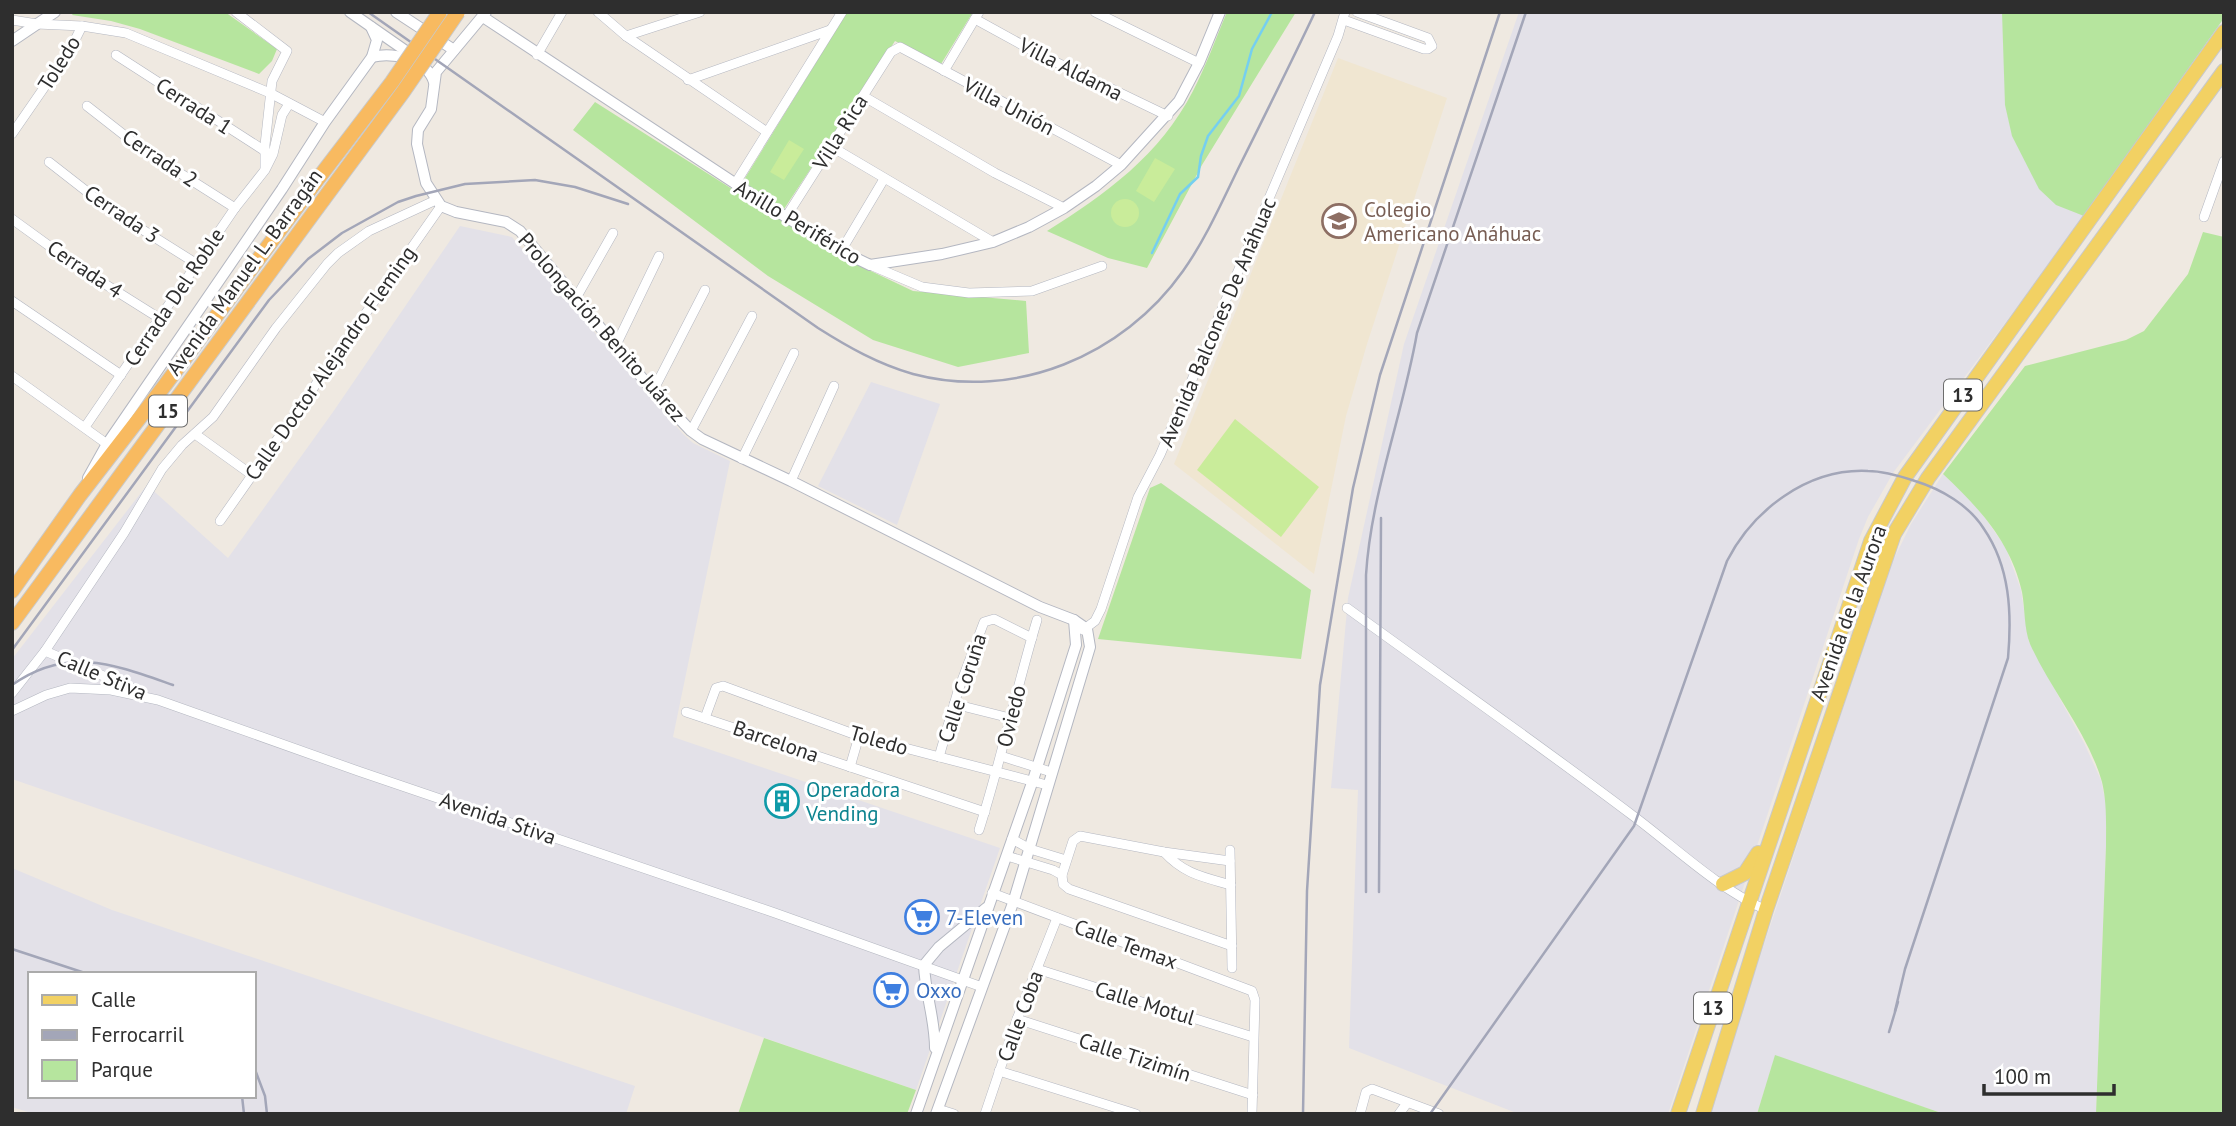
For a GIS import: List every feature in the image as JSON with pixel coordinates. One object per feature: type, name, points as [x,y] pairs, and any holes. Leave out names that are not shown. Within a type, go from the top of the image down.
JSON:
[{"type":"highway","name":"Avenida Manuel L. Barragán","points":[[12,591],[80,495],[392,82],[438,12]]},
{"type":"highway","name":"Avenida Manuel L. Barragán","points":[[12,623],[458,12]]},
{"type":"main road","name":"Avenida de la Aurora","points":[[1678,1114],[1871,541],[1886,508],[1905,477],[2224,32]]},
{"type":"main road","name":"Avenida de la Aurora","points":[[1703,1114],[1766,910],[1894,534],[1928,478],[2224,71]]},
{"type":"main road","points":[[1723,884],[1734,880],[1748,869],[1774,824]]},
{"type":"street","points":[[12,41],[55,12]]},
{"type":"street","name":"Cerrada Del Roble","points":[[236,12],[287,51],[273,78],[270,93],[269,153]]},
{"type":"street","points":[[350,12],[435,77]]},
{"type":"street","points":[[438,12],[454,24],[482,18]]},
{"type":"street","points":[[537,55],[562,12]]},
{"type":"street","points":[[598,12],[626,36],[767,132]]},
{"type":"street","points":[[626,36],[700,12]]},
{"type":"street","points":[[735,184],[842,12]]},
{"type":"street","points":[[1095,12],[1199,63]]},
{"type":"street","name":"Anillo Periférico","points":[[482,18],[786,217],[841,251],[870,265],[942,254],[993,242],[1064,208],[1121,165],[1180,101],[1220,12]]},
{"type":"street","points":[[1345,16],[1361,26],[1424,49],[1429,50],[1432,46],[1428,38],[1361,13],[1361,26]]},
{"type":"street","points":[[402,14],[454,50]]},
{"type":"street","points":[[944,71],[977,16]]},
{"type":"street","name":"Villa Aldama","points":[[977,16],[1035,52],[1168,116]]},
{"type":"street","name":"Avenida Balcones De Anáhuac","points":[[937,1111],[1026,862],[1090,647],[1087,629],[1096,621],[1138,496],[1156,463],[1345,16]]},
{"type":"street","points":[[12,694],[45,651],[124,533],[162,469],[182,445],[213,417],[276,328],[332,258],[369,231],[438,203],[426,183],[417,144],[418,130],[431,109],[435,77],[482,18]]},
{"type":"street","points":[[12,20],[82,26],[135,36],[270,93],[325,122]]},
{"type":"street","points":[[1390,36],[1395,25]]},
{"type":"street","name":"Toledo","points":[[12,134],[70,50],[82,26]]},
{"type":"street","points":[[80,495],[107,444],[372,57],[377,40],[371,27]]},
{"type":"street","points":[[688,80],[830,30]]},
{"type":"street","name":"Villa Unión","points":[[897,47],[904,47],[1121,165]]},
{"type":"street","name":"Villa Rica","points":[[786,217],[897,47]]},
{"type":"street","points":[[372,57],[387,54],[409,60],[435,77]]},
{"type":"street","name":"Cerrada 1","points":[[116,55],[269,153]]},
{"type":"street","points":[[863,96],[974,162],[1064,208]]},
{"type":"street","name":"Cerrada Del Roble","points":[[85,427],[234,208],[265,170],[282,115],[289,104]]},
{"type":"street","name":"Cerrada 2","points":[[87,106],[142,149],[234,208]]},
{"type":"street","points":[[832,147],[993,242]]},
{"type":"street","points":[[2204,217],[2224,161]]},
{"type":"street","name":"Cerrada 3","points":[[49,162],[107,208],[197,264]]},
{"type":"street","points":[[841,251],[884,180]]},
{"type":"street","name":"Prolongación Benito Juárez","points":[[438,203],[456,212],[514,226],[653,391],[691,431],[714,446],[791,481],[1040,607],[1074,620],[1087,629]]},
{"type":"street","name":"Calle Doctor Alejandro Fleming","points":[[220,522],[438,203]]},
{"type":"street","name":"Cerrada 4","points":[[12,219],[82,269],[159,318]]},
{"type":"street","points":[[576,298],[613,233]]},
{"type":"street","points":[[616,345],[659,256]]},
{"type":"street","points":[[870,265],[922,287],[969,293],[1031,291],[1102,266]]},
{"type":"street","points":[[653,391],[705,290]]},
{"type":"street","points":[[12,301],[121,375]]},
{"type":"street","points":[[691,431],[752,316]]},
{"type":"street","points":[[743,459],[794,353]]},
{"type":"street","points":[[12,376],[107,444]]},
{"type":"street","points":[[791,481],[835,386]]},
{"type":"street","points":[[195,434],[252,475]]},
{"type":"street","points":[[1348,608],[1622,807],[1723,884],[1748,902],[1766,910]]},
{"type":"street","name":"Calle Coruña","points":[[939,757],[954,704],[985,620],[993,619],[1032,638]]},
{"type":"street","name":"Oviedo","points":[[979,830],[998,771],[1037,620]]},
{"type":"street","points":[[916,1114],[1038,765],[1076,645],[1074,620]]},
{"type":"street","points":[[1075,633],[1087,629]]},
{"type":"street","name":"Calle Stiva","points":[[45,651],[158,700]]},
{"type":"street","name":"Toledo","points":[[705,718],[715,690],[723,687],[859,736],[998,771],[1032,783]]},
{"type":"street","name":"Avenida Stiva","points":[[12,711],[46,695],[70,688],[111,690],[158,700],[982,987]]},
{"type":"street","points":[[954,704],[1010,718]]},
{"type":"street","name":"Barcelona","points":[[686,712],[985,812]]},
{"type":"street","points":[[850,766],[859,736]]},
{"type":"street","points":[[1001,756],[1052,769]]},
{"type":"street","points":[[1032,783],[1046,788]]},
{"type":"street","points":[[1230,861],[1080,836],[1073,841],[1062,875],[1063,884],[1069,889],[1232,946]]},
{"type":"street","points":[[1012,839],[1030,849],[1066,860]]},
{"type":"street","points":[[1230,850],[1232,968]]},
{"type":"street","points":[[1164,852],[1176,865],[1189,873],[1231,885]]},
{"type":"street","points":[[1007,856],[1062,875]]},
{"type":"street","name":"Calle Temax","points":[[992,893],[1253,992],[1253,1037]]},
{"type":"street","points":[[935,1058],[935,1025],[924,965],[939,947],[987,907]]},
{"type":"street","name":"Calle Coba","points":[[985,1114],[1017,1019],[1057,918]]},
{"type":"street","name":"Calle Motul","points":[[1037,969],[1253,1037]]},
{"type":"street","name":"Calle Tizimín","points":[[1017,1019],[1253,1095]]},
{"type":"street","points":[[1252,1114],[1253,1037]]},
{"type":"street","points":[[999,1071],[1136,1114]]},
{"type":"street","points":[[929,1074],[928,1100],[937,1111],[954,1114]]},
{"type":"street","points":[[1360,1114],[1369,1090],[1439,1114]]},
{"type":"street","points":[[1399,1114],[1407,1103]]},
{"type":"shaded area","points":[[1519,12],[2224,12],[2224,18],[2078,225],[1893,473],[1868,517],[1668,1114],[1519,1114],[1349,1048],[1358,790],[1331,788],[1348,598],[1404,344]]},
{"type":"shaded area","name":"Colegio Americano Anáhuac","points":[[1338,58],[1447,98],[1346,416],[1314,574],[1174,464]]},
{"type":"shaded area","points":[[460,226],[512,237],[683,434],[693,443],[730,461],[673,737],[1000,848],[916,1090],[12,779],[12,659],[147,485],[228,558],[333,412]]},
{"type":"shaded area","points":[[871,382],[940,404],[897,525],[818,486]]},
{"type":"shaded area","points":[[1943,474],[1976,505],[2006,548],[2021,590],[2029,642],[2101,780],[2106,804],[2106,846],[2096,1114],[1944,1114],[1775,1056],[1757,1114],[1710,1114],[1719,1079],[1891,565],[1911,524]]},
{"type":"shaded area","points":[[12,868],[112,910],[635,1086],[626,1114],[34,1114],[12,1107]]},
{"type":"green space","points":[[74,12],[225,12],[277,49],[272,61],[259,74],[140,29],[72,15]]},
{"type":"green space","points":[[847,12],[973,12],[941,64],[895,41],[784,209],[742,183]]},
{"type":"green space","points":[[1227,12],[1296,12],[1202,165],[1147,268],[1108,258],[1047,231],[1090,203],[1130,171],[1165,135],[1193,91]]},
{"type":"green space","points":[[2002,12],[2224,12],[2224,18],[2084,216],[2056,205],[2039,189],[2012,136],[2005,105]]},
{"type":"green space","points":[[595,102],[833,253],[913,291],[1026,301],[1029,353],[958,367],[873,340],[768,276],[573,130]]},
{"type":"green space","points":[[789,140],[804,149],[784,180],[770,172]]},
{"type":"green space","points":[[1155,158],[1175,169],[1154,202],[1136,191]]},
{"type":"green space","points":[[1125,199],[1135,203],[1139,213],[1135,223],[1125,227],[1115,223],[1111,213],[1115,203]]},
{"type":"green space","points":[[2203,232],[2224,237],[2224,1114],[2096,1114],[2106,846],[2102,782],[2088,747],[2030,644],[2022,592],[2010,557],[1981,513],[1943,474],[2025,366],[2126,340],[2144,331],[2188,274]]},
{"type":"green space","points":[[1235,419],[1319,487],[1281,537],[1197,470]]},
{"type":"green space","points":[[1161,483],[1311,590],[1301,659],[1098,639],[1150,488]]},
{"type":"green space","points":[[764,1038],[916,1090],[907,1114],[738,1114]]},
{"type":"green space","points":[[1775,1055],[1944,1114],[1757,1114]]},
{"type":"waterway","points":[[1152,253],[1180,194],[1198,177],[1208,136],[1239,96],[1252,49],[1272,12]]},
{"type":"railway","points":[[368,12],[818,328],[875,360],[900,370],[951,381],[990,381],[1027,376],[1064,364],[1098,348],[1130,327],[1158,301],[1183,271],[1206,234],[1315,12]]},
{"type":"railway","points":[[1303,1114],[1307,891],[1320,685],[1353,488],[1380,375],[1500,12]]},
{"type":"railway","points":[[1366,892],[1366,575],[1374,514],[1417,333],[1526,12]]},
{"type":"railway","points":[[12,650],[269,300],[308,259],[342,233],[398,202],[465,184],[535,180],[575,187],[628,204]]},
{"type":"railway","points":[[1430,1114],[1634,826],[1727,561],[1738,542],[1767,509],[1785,496],[1824,477],[1846,472],[1874,471],[1925,484],[1954,499],[1971,512],[1993,544],[2004,575],[2009,607],[2008,658],[1905,969],[1895,1011]]},
{"type":"railway","points":[[1379,892],[1381,518]]},
{"type":"railway","points":[[12,685],[53,665],[73,662],[112,666],[173,685]]},
{"type":"railway","points":[[12,949],[82,972]]},
{"type":"railway","points":[[1889,1032],[1898,1002]]},
{"type":"railway","points":[[256,1072],[265,1096],[267,1114]]},
{"type":"railway","points":[[242,1098],[244,1114]]},
{"type":"place","name":"Colegio Americano Anáhuac","points":[[1339,221]]},
{"type":"place","name":"Operadora Vending","points":[[782,801]]},
{"type":"place","name":"7-Eleven","points":[[922,917]]},
{"type":"place","name":"Oxxo","points":[[891,990]]}]
